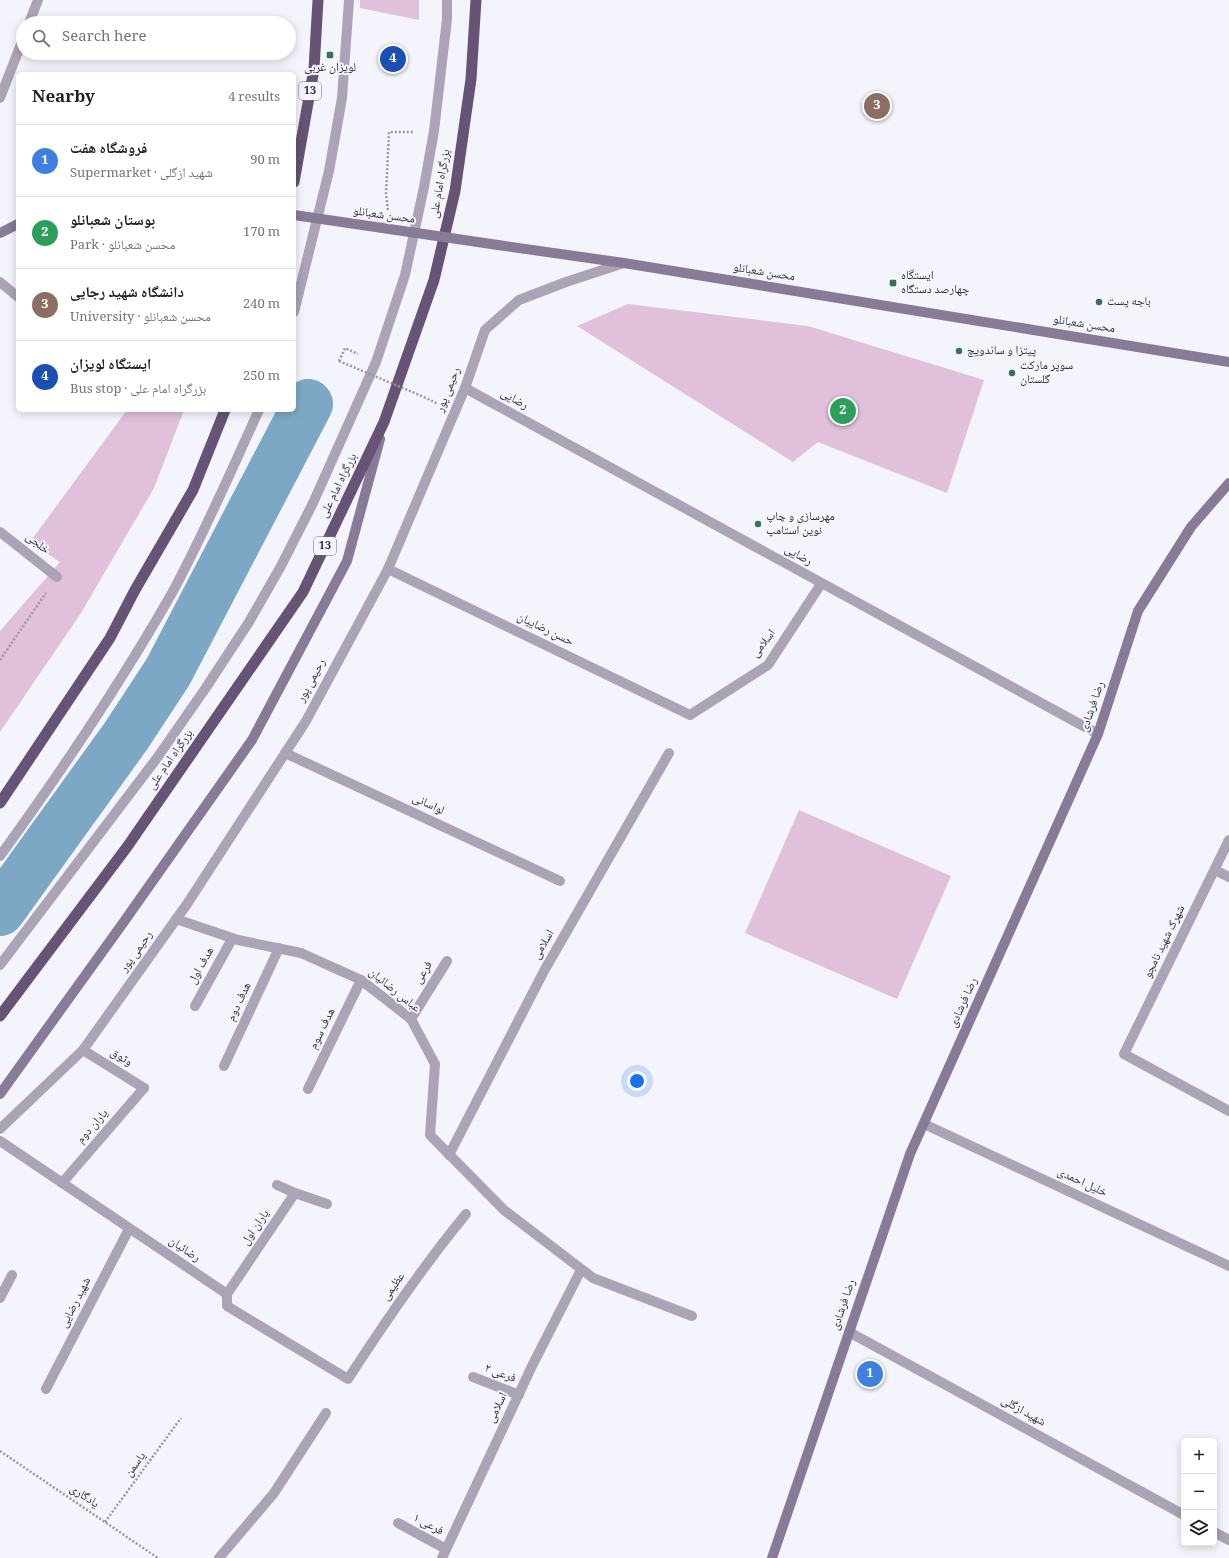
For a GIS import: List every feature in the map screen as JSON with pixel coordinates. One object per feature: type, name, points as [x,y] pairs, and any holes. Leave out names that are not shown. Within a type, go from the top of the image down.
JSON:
[{"type":"highway","name":"13","points":[[296,171],[314,69],[318,0]]},
{"type":"highway","name":"بزرگراه امام علی","points":[[0,1016],[128,846],[303,592],[384,422],[434,280],[455,192],[471,80],[476,0]]},
{"type":"highway","points":[[0,803],[110,638],[135,590],[193,490],[224,412]]},
{"type":"main road","name":"محسن شعبانلو","points":[[296,215],[624,263],[1229,362]]},
{"type":"main road","points":[[0,233],[16,225]]},
{"type":"main road","points":[[0,1094],[252,740],[347,561],[384,422]]},
{"type":"main road","name":"رضا فرشادی","points":[[772,1558],[910,1154],[1098,734],[1138,611],[1190,527],[1229,483]]},
{"type":"main road","points":[[0,798],[15,781]]},
{"type":"street","points":[[32,16],[38,0]]},
{"type":"street","points":[[296,304],[329,171],[342,98],[349,0]]},
{"type":"street","points":[[0,965],[157,758],[205,689],[245,628],[281,566],[313,503],[376,362],[405,275],[424,187],[434,131],[447,19],[447,0]]},
{"type":"street","points":[[0,98],[16,56]]},
{"type":"street","name":"رحیمی پور","points":[[0,1129],[83,1050],[187,904],[306,721],[388,569],[465,388],[485,330],[519,300],[566,282],[624,263]]},
{"type":"street","points":[[0,282],[16,295]]},
{"type":"street","name":"رضایی","points":[[465,388],[821,584],[1098,734]]},
{"type":"street","points":[[0,856],[46,793],[128,666],[172,592],[214,508],[258,412]]},
{"type":"street","name":"خلجی","points":[[0,532],[57,577]]},
{"type":"street","name":"حسن رضاییان","points":[[388,569],[690,715]]},
{"type":"street","name":"اسلامی","points":[[690,715],[768,665],[821,584]]},
{"type":"street","name":"لواسانی","points":[[285,753],[560,881]]},
{"type":"street","name":"اسلامی","points":[[449,1155],[544,971],[669,753]]},
{"type":"street","name":"شهرک شهید نامجو","points":[[1229,840],[1124,1054],[1229,1111]]},
{"type":"street","points":[[1215,870],[1229,877]]},
{"type":"street","name":"عباس رضائیان","points":[[176,919],[232,939],[301,952],[361,980],[411,1019],[435,1064],[430,1135],[449,1155],[504,1210],[593,1278],[692,1316]]},
{"type":"street","name":"هدف اول","points":[[195,1006],[232,939]]},
{"type":"street","name":"هدف دوم","points":[[224,1066],[279,948]]},
{"type":"street","name":"فرعی","points":[[411,1019],[447,961]]},
{"type":"street","name":"هدف سوم","points":[[308,1089],[361,980]]},
{"type":"street","name":"وثوق","points":[[83,1050],[144,1088]]},
{"type":"street","name":"یاران دوم","points":[[62,1183],[144,1088]]},
{"type":"street","name":"خلیل احمدی","points":[[924,1124],[1229,1266]]},
{"type":"street","name":"رضائیان","points":[[0,1141],[227,1294]]},
{"type":"street","points":[[277,1185],[327,1204]]},
{"type":"street","name":"یاران اول","points":[[227,1294],[295,1193]]},
{"type":"street","name":"عظیمی","points":[[227,1294],[227,1306],[348,1379],[383,1325],[435,1251],[466,1214]]},
{"type":"street","name":"شهید رضایی","points":[[46,1389],[129,1229]]},
{"type":"street","name":"اسلامی","points":[[444,1554],[519,1395],[581,1270]]},
{"type":"street","points":[[0,1298],[12,1275]]},
{"type":"street","name":"شهید ازگلی","points":[[849,1332],[1181,1513]]},
{"type":"street","name":"فرعی ۲","points":[[473,1377],[519,1395]]},
{"type":"street","points":[[219,1558],[274,1493],[326,1413]]},
{"type":"street","name":"فرعی ۱","points":[[398,1523],[444,1554]]},
{"type":"street","points":[[1217,1534],[1229,1540]]},
{"type":"path","points":[[386,194],[389,132],[434,131]]},
{"type":"path","points":[[345,348],[339,361],[438,404]]},
{"type":"path","points":[[0,660],[57,577]]},
{"type":"path","name":"یاسمن","points":[[105,1522],[181,1418]]},
{"type":"path","name":"یادگاری","points":[[0,1450],[158,1558]]},
{"type":"shaded area","points":[[360,0],[419,0],[419,20],[360,8]]},
{"type":"shaded area","points":[[628,304],[808,326],[984,380],[947,493],[818,442],[793,462],[577,326]]},
{"type":"shaded area","points":[[126,412],[183,412],[154,488],[81,613],[0,732],[0,631],[60,562],[30,542]]},
{"type":"shaded area","points":[[799,810],[951,876],[897,999],[745,933]]},
{"type":"waterway","points":[[0,911],[126,736],[168,672],[308,404]]},
{"type":"place","name":"لویزان غربی","points":[[330,55]]},
{"type":"place","name":"ایستگاه لویزان","points":[[393,59]]},
{"type":"place","name":"دانشگاه شهید رجایی","points":[[877,106]]},
{"type":"place","name":"ایستگاه چهارصد دستگاه","points":[[893,283]]},
{"type":"place","name":"باجه پست","points":[[1099,302]]},
{"type":"place","name":"پیتزا و ساندویچ","points":[[959,351]]},
{"type":"place","name":"سوپر مارکت گلستان","points":[[1012,373]]},
{"type":"place","name":"بوستان شعبانلو","points":[[843,411]]},
{"type":"place","name":"مهرسازی و چاپ نوین استامپ","points":[[758,524]]},
{"type":"place","name":"فروشگاه هفت","points":[[870,1374]]}]
